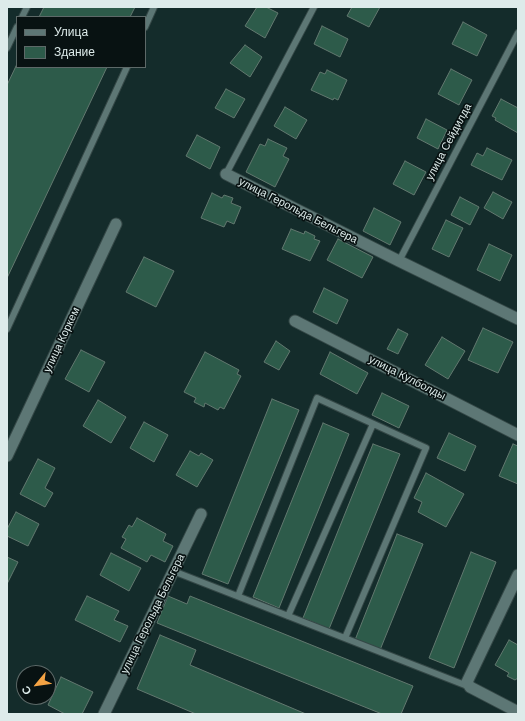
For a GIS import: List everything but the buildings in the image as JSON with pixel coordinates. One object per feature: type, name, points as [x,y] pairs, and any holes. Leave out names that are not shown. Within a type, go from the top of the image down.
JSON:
[{"type":"street","name":"улица Герольда Бельгера","points":[[226,174],[518,319]]},
{"type":"street","name":"улица Коркем","points":[[7,456],[116,224]]},
{"type":"street","name":"улица Кулболды","points":[[295,321],[518,435]]},
{"type":"street","name":"улица Герольда Бельгера","points":[[104,714],[201,514]]},
{"type":"street","points":[[518,575],[467,682],[470,687],[518,712]]},
{"type":"lane","points":[[22,16],[27,7]]},
{"type":"lane","points":[[146,25],[154,7]]},
{"type":"lane","name":"улица Герольда Бельгера","points":[[226,174],[314,7]]},
{"type":"lane","points":[[7,48],[16,29]]},
{"type":"lane","name":"улица Сейдилда","points":[[399,261],[518,33]]},
{"type":"lane","points":[[7,329],[127,68]]},
{"type":"lane","points":[[238,596],[316,398],[426,448],[345,638]]},
{"type":"lane","points":[[288,616],[373,424]]},
{"type":"lane","points":[[173,571],[470,687]]}]
